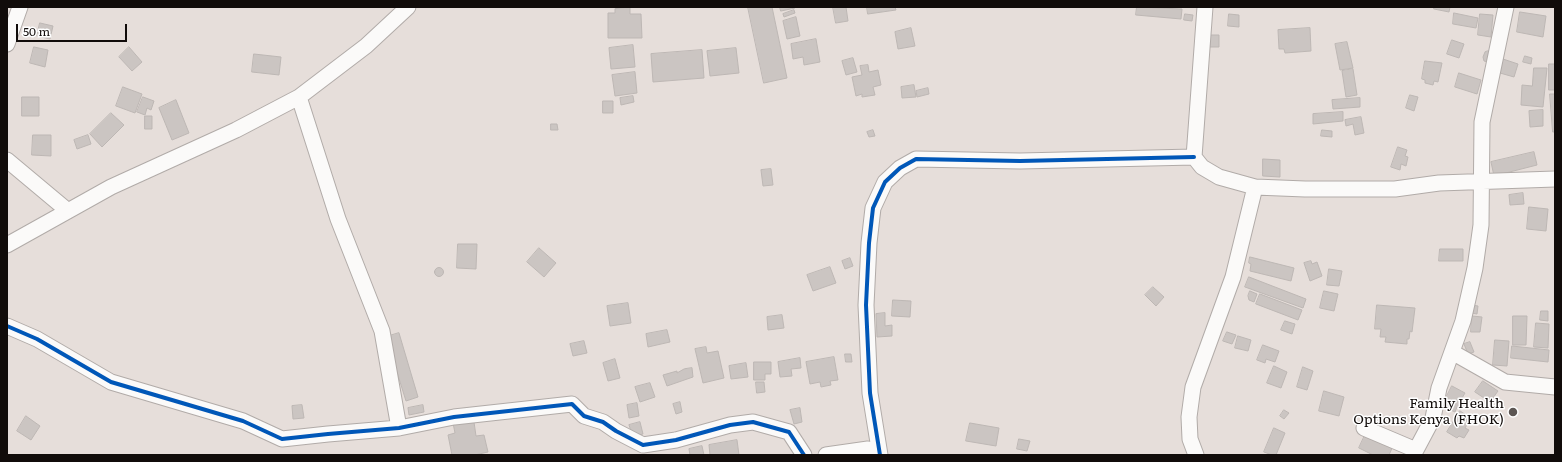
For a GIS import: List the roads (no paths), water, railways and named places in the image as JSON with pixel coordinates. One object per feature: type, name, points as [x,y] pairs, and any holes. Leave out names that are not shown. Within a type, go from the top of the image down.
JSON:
[{"type":"street","points":[[7,44],[20,7]]},
{"type":"street","points":[[7,245],[111,187],[236,130],[299,97],[366,46],[408,7]]},
{"type":"street","points":[[1205,7],[1194,157],[1202,167],[1219,177],[1255,187],[1305,189],[1395,189],[1439,183],[1555,179]]},
{"type":"street","points":[[1364,428],[1416,450],[1433,418],[1439,388],[1463,321],[1475,268],[1481,225],[1482,122],[1506,7]]},
{"type":"street","points":[[299,97],[338,219],[382,330],[399,428]]},
{"type":"street","points":[[880,455],[870,393],[866,305],[869,243],[873,208],[885,182],[900,168],[916,159],[1020,160],[1194,157]]},
{"type":"street","points":[[7,160],[68,211]]},
{"type":"street","points":[[1196,455],[1190,439],[1189,417],[1193,387],[1233,276],[1255,187]]},
{"type":"street","points":[[7,326],[37,339],[111,382],[243,421],[282,439],[399,428],[454,417],[572,404],[584,416],[603,422],[616,431],[643,445],[676,440],[730,425],[752,422],[788,432],[804,455]]},
{"type":"street","points":[[1452,352],[1505,382],[1555,387]]},
{"type":"street","points":[[826,455],[868,449],[874,455]]},
{"type":"place","name":"Family Health Options Kenya (FHOK)","points":[[1513,412]]}]
